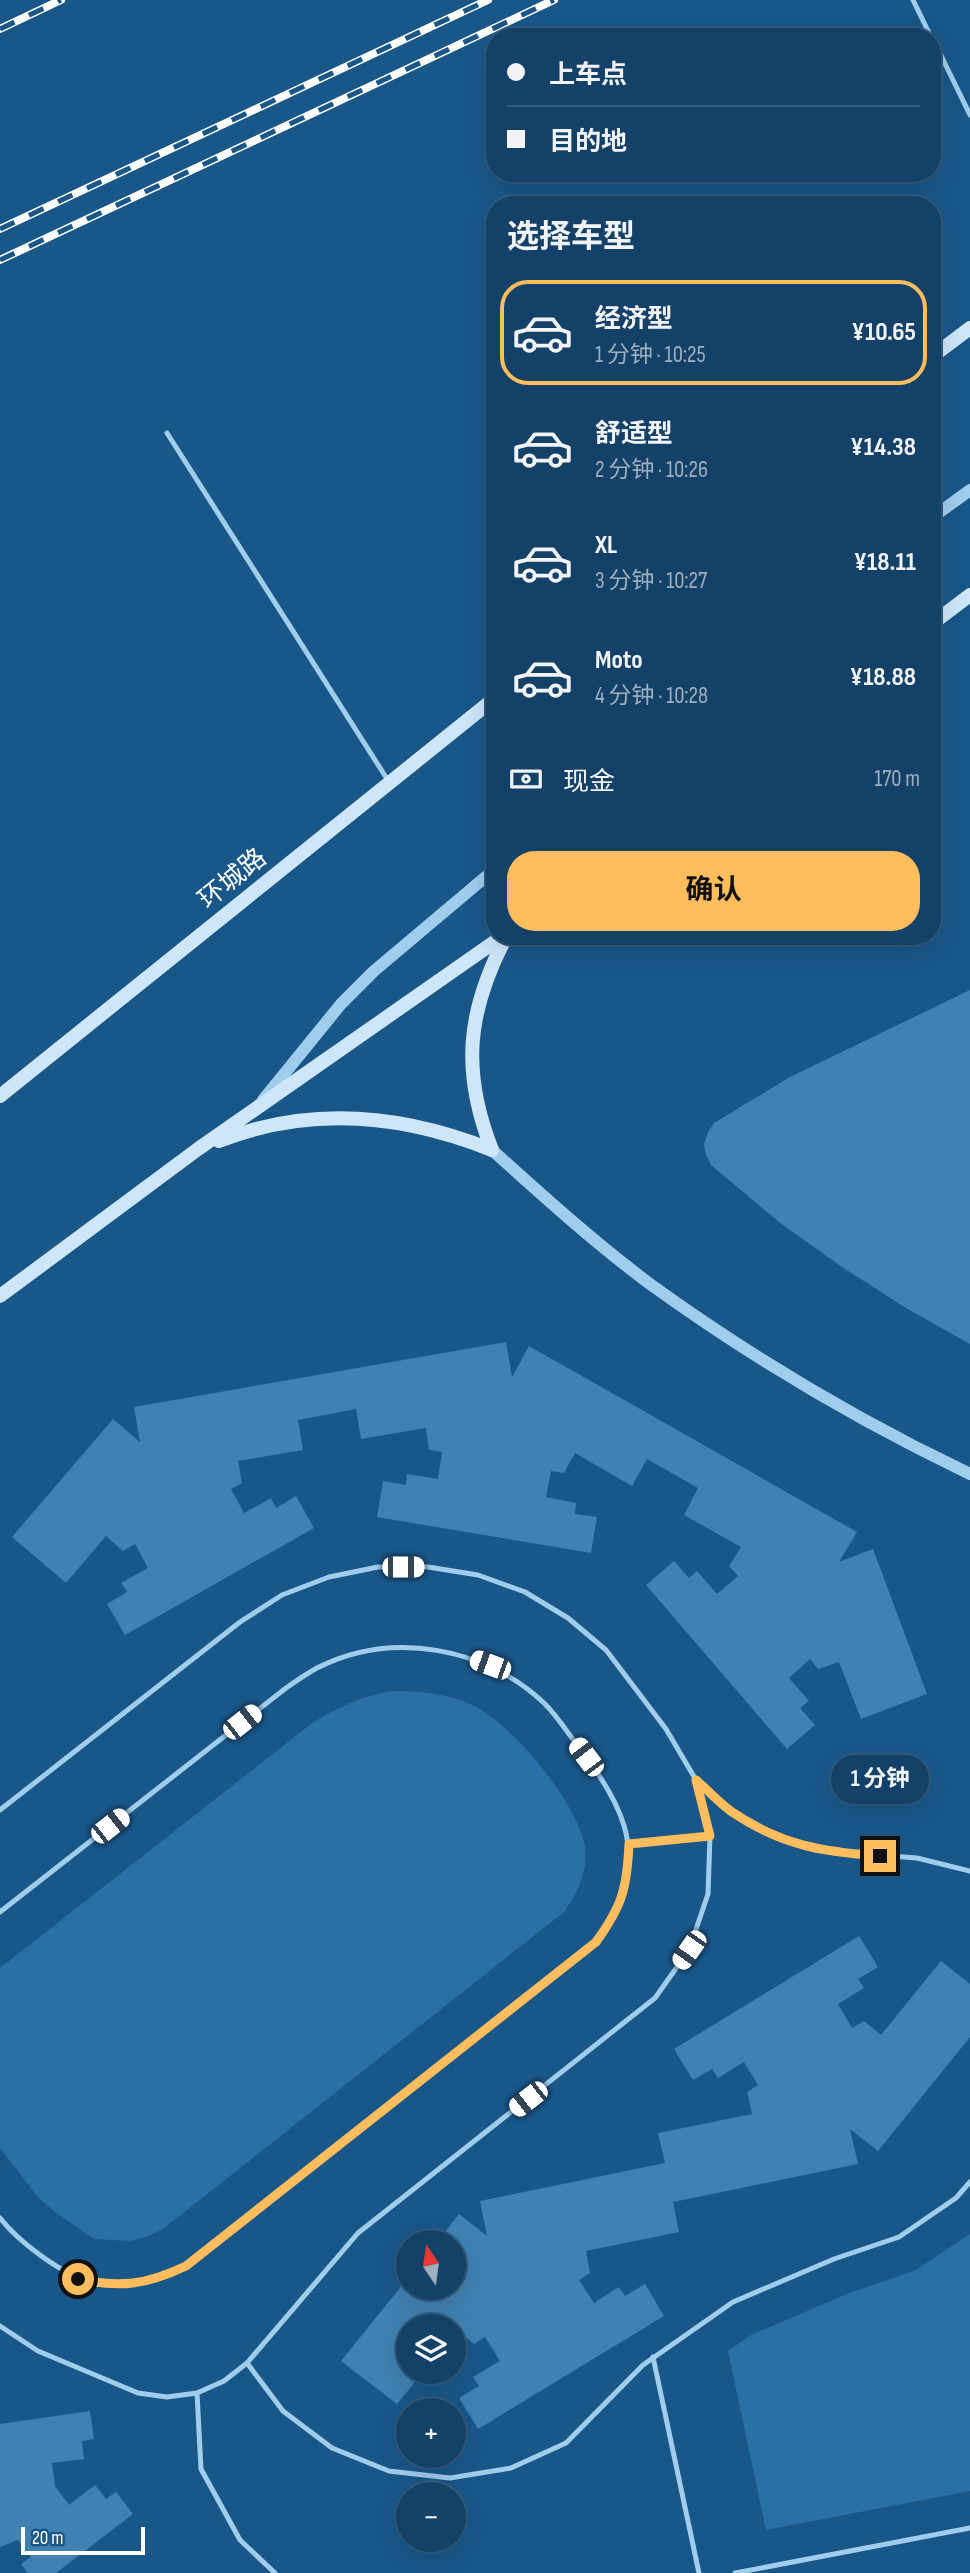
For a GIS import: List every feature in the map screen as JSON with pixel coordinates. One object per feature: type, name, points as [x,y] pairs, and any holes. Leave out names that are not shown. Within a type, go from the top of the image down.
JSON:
[{"type":"main road","points":[[941,350],[969,329]]},
{"type":"main road","points":[[941,617],[970,595]]},
{"type":"main road","name":"环城路","points":[[0,1096],[486,705]]},
{"type":"main road","points":[[0,1296],[198,1149],[492,945]]},
{"type":"main road","points":[[492,1150],[482,1124],[475,1093],[472,1064],[473,1026],[489,969],[501,945]]},
{"type":"main road","points":[[198,1149],[239,1133],[282,1123],[370,1118],[412,1124],[453,1135],[492,1150]]},
{"type":"street","points":[[941,511],[970,490]]},
{"type":"street","points":[[256,1109],[341,1004],[366,979],[486,877]]},
{"type":"street","points":[[492,1150],[568,1218],[648,1282],[732,1342],[819,1396],[909,1445],[970,1474]]},
{"type":"lane","points":[[913,0],[927,28]]},
{"type":"lane","points":[[941,56],[970,115]]},
{"type":"lane","points":[[167,433],[389,783]]},
{"type":"lane","points":[[0,1810],[240,1622],[282,1595],[329,1577],[378,1567],[428,1567],[478,1576],[525,1592],[568,1618],[606,1650],[666,1729],[696,1780],[710,1836],[708,1894],[689,1950],[655,1998],[358,2233],[247,2363],[224,2381],[197,2393],[167,2397],[138,2393],[38,2351],[0,2326]]},
{"type":"lane","points":[[0,1912],[286,1688],[318,1667],[352,1655],[386,1648],[422,1648],[457,1653],[490,1665],[520,1683],[547,1705],[599,1774],[621,1810],[629,1844],[624,1891],[616,1913],[596,1942],[186,2266],[162,2278],[135,2284],[106,2285],[78,2279],[27,2245],[0,2218]]},
{"type":"lane","points":[[696,1780],[730,1811],[771,1835],[815,1850],[917,1858],[970,1871]]},
{"type":"lane","points":[[629,1844],[710,1836]]},
{"type":"lane","points":[[247,2363],[283,2411],[332,2448],[389,2471],[450,2478],[511,2468],[566,2443],[642,2365],[733,2302],[834,2259],[899,2237],[956,2198],[970,2182]]},
{"type":"lane","points":[[653,2357],[699,2573]]},
{"type":"lane","points":[[197,2393],[201,2469],[240,2540],[275,2573]]},
{"type":"lane","points":[[735,2573],[970,2528]]},
{"type":"shaded area","points":[[391,1691],[431,1693],[470,1704],[504,1727],[540,1765],[570,1808],[585,1847],[585,1865],[574,1897],[564,1912],[163,2229],[129,2241],[94,2239],[37,2196],[0,2148],[0,1968],[311,1724],[350,1703]]},
{"type":"shaded area","points":[[970,2234],[970,2491],[766,2530],[728,2351],[751,2335],[847,2294],[916,2270]]},
{"type":"building","points":[[970,990],[970,1344],[906,1308],[779,1222],[711,1165],[704,1144],[714,1123],[790,1077]]},
{"type":"building","points":[[506,1342],[512,1377],[529,1346],[857,1532],[839,1562],[873,1549],[927,1694],[861,1719],[839,1662],[818,1669],[810,1659],[789,1678],[809,1701],[800,1708],[815,1725],[787,1749],[646,1585],[674,1561],[689,1578],[697,1571],[717,1594],[738,1576],[729,1566],[741,1547],[684,1515],[698,1488],[647,1459],[632,1486],[575,1453],[564,1473],[551,1471],[546,1497],[576,1503],[575,1514],[597,1517],[591,1553],[377,1517],[383,1481],[406,1485],[407,1474],[438,1479],[442,1452],[429,1450],[426,1428],[361,1439],[356,1409],[298,1420],[303,1450],[238,1461],[242,1483],[231,1489],[244,1513],[271,1498],[276,1508],[296,1496],[314,1528],[125,1635],[107,1604],[127,1592],[121,1583],[148,1568],[135,1544],[123,1551],[106,1536],[66,1583],[12,1537],[113,1419],[140,1442],[134,1407]]},
{"type":"building","points":[[859,1936],[878,1967],[858,1979],[864,1988],[838,2004],[852,2028],[864,2021],[881,2035],[941,1961],[970,1984],[970,2037],[878,2151],[850,2129],[858,2164],[673,2202],[679,2232],[586,2251],[590,2273],[579,2280],[594,2303],[619,2287],[625,2296],[645,2284],[664,2316],[478,2429],[466,2409],[466,2398],[459,2398],[479,2386],[473,2377],[500,2361],[485,2337],[474,2344],[466,2337],[466,2314],[396,2314],[396,2384],[413,2384],[402,2398],[396,2398],[396,2403],[341,2361],[396,2293],[396,2300],[466,2300],[466,2230],[446,2230],[459,2214],[487,2236],[480,2201],[665,2163],[658,2133],[752,2114],[747,2092],[758,2085],[744,2062],[718,2078],[712,2069],[693,2080],[674,2049]]},
{"type":"building","points":[[90,2411],[94,2439],[82,2441],[84,2459],[52,2463],[55,2486],[69,2505],[95,2485],[106,2499],[116,2492],[133,2514],[56,2573],[28,2573],[21,2564],[31,2557],[18,2540],[0,2547],[0,2424]]},
{"type":"railway","points":[[0,29],[61,0]]},
{"type":"railway","points":[[0,229],[488,0]]},
{"type":"railway","points":[[494,28],[554,0]]},
{"type":"railway","points":[[0,260],[486,32]]},
{"type":"route","points":[[78,2279],[106,2285],[135,2284],[162,2278],[186,2266],[596,1942],[616,1913],[622,1897],[627,1880],[629,1844],[710,1836],[696,1780],[730,1811],[771,1835],[815,1850],[880,1856]]}]
